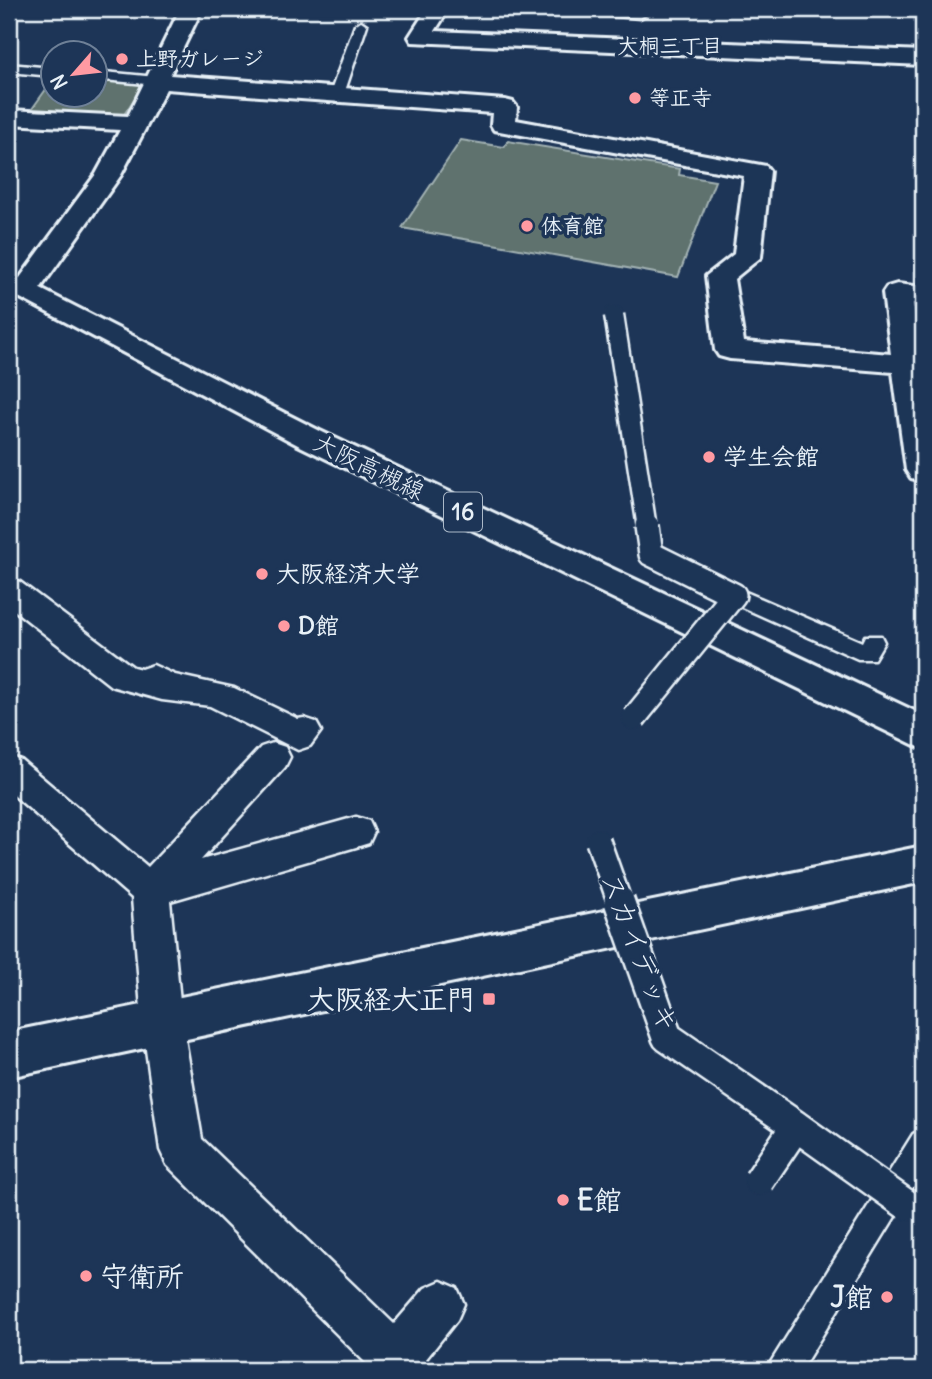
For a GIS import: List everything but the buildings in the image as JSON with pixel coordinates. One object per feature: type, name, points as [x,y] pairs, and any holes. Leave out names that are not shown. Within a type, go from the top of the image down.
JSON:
[{"type":"street","points":[[17,285],[108,175],[154,91],[156,81],[191,9]]},
{"type":"street","points":[[438,9],[419,37],[637,26],[753,47],[923,58]]},
{"type":"street","points":[[156,81],[505,107],[503,125],[757,171],[747,257],[720,276],[730,350],[907,364]]},
{"type":"street","points":[[9,117],[135,124]]},
{"type":"street","name":"大阪高槻線","points":[[17,285],[309,438],[923,733]]},
{"type":"street","points":[[923,296],[897,293],[923,470]]},
{"type":"street","points":[[9,590],[123,677],[209,693],[259,712],[298,736],[304,731]]},
{"type":"street","points":[[150,891],[273,757]]},
{"type":"street","points":[[9,771],[150,891],[162,1021],[182,1150],[402,1365],[441,1304]]},
{"type":"street","points":[[150,891],[356,832]]},
{"type":"street","points":[[9,1055],[923,864]]},
{"type":"lane","points":[[591,10],[637,26]]},
{"type":"lane","points":[[337,94],[361,25]]},
{"type":"lane","points":[[9,68],[38,71]]},
{"type":"lane","points":[[108,76],[156,81]]},
{"type":"lane","points":[[614,315],[651,554],[734,596],[866,653],[873,642]]},
{"type":"lane","points":[[634,718],[734,596]]},
{"type":"lane","name":"スカイデッキ","points":[[597,841],[667,1037],[907,1205]]},
{"type":"lane","points":[[759,1181],[796,1126]]},
{"type":"lane","points":[[782,1370],[923,1144]]},
{"type":"green space","points":[[108,82],[144,84],[121,119],[29,113],[38,100],[38,108],[108,108]]},
{"type":"green space","name":"体育館","points":[[461,140],[504,147],[508,141],[680,169],[679,175],[715,181],[678,277],[402,228]]},
{"type":"place","name":"上野ガレージ","points":[[122,59]]},
{"type":"place","name":"等正寺","points":[[635,98]]},
{"type":"place","name":"体育館","points":[[527,226]]},
{"type":"place","name":"学生会館","points":[[709,457]]},
{"type":"place","name":"大阪経済大学","points":[[262,574]]},
{"type":"place","name":"D館","points":[[284,626]]},
{"type":"place","name":"大阪経大正門","points":[[489,999]]},
{"type":"place","name":"E館","points":[[563,1200]]},
{"type":"place","name":"守衛所","points":[[86,1276]]},
{"type":"place","name":"J館","points":[[887,1297]]},
{"type":"district","name":"大桐三丁目","points":[[670,46]]}]
